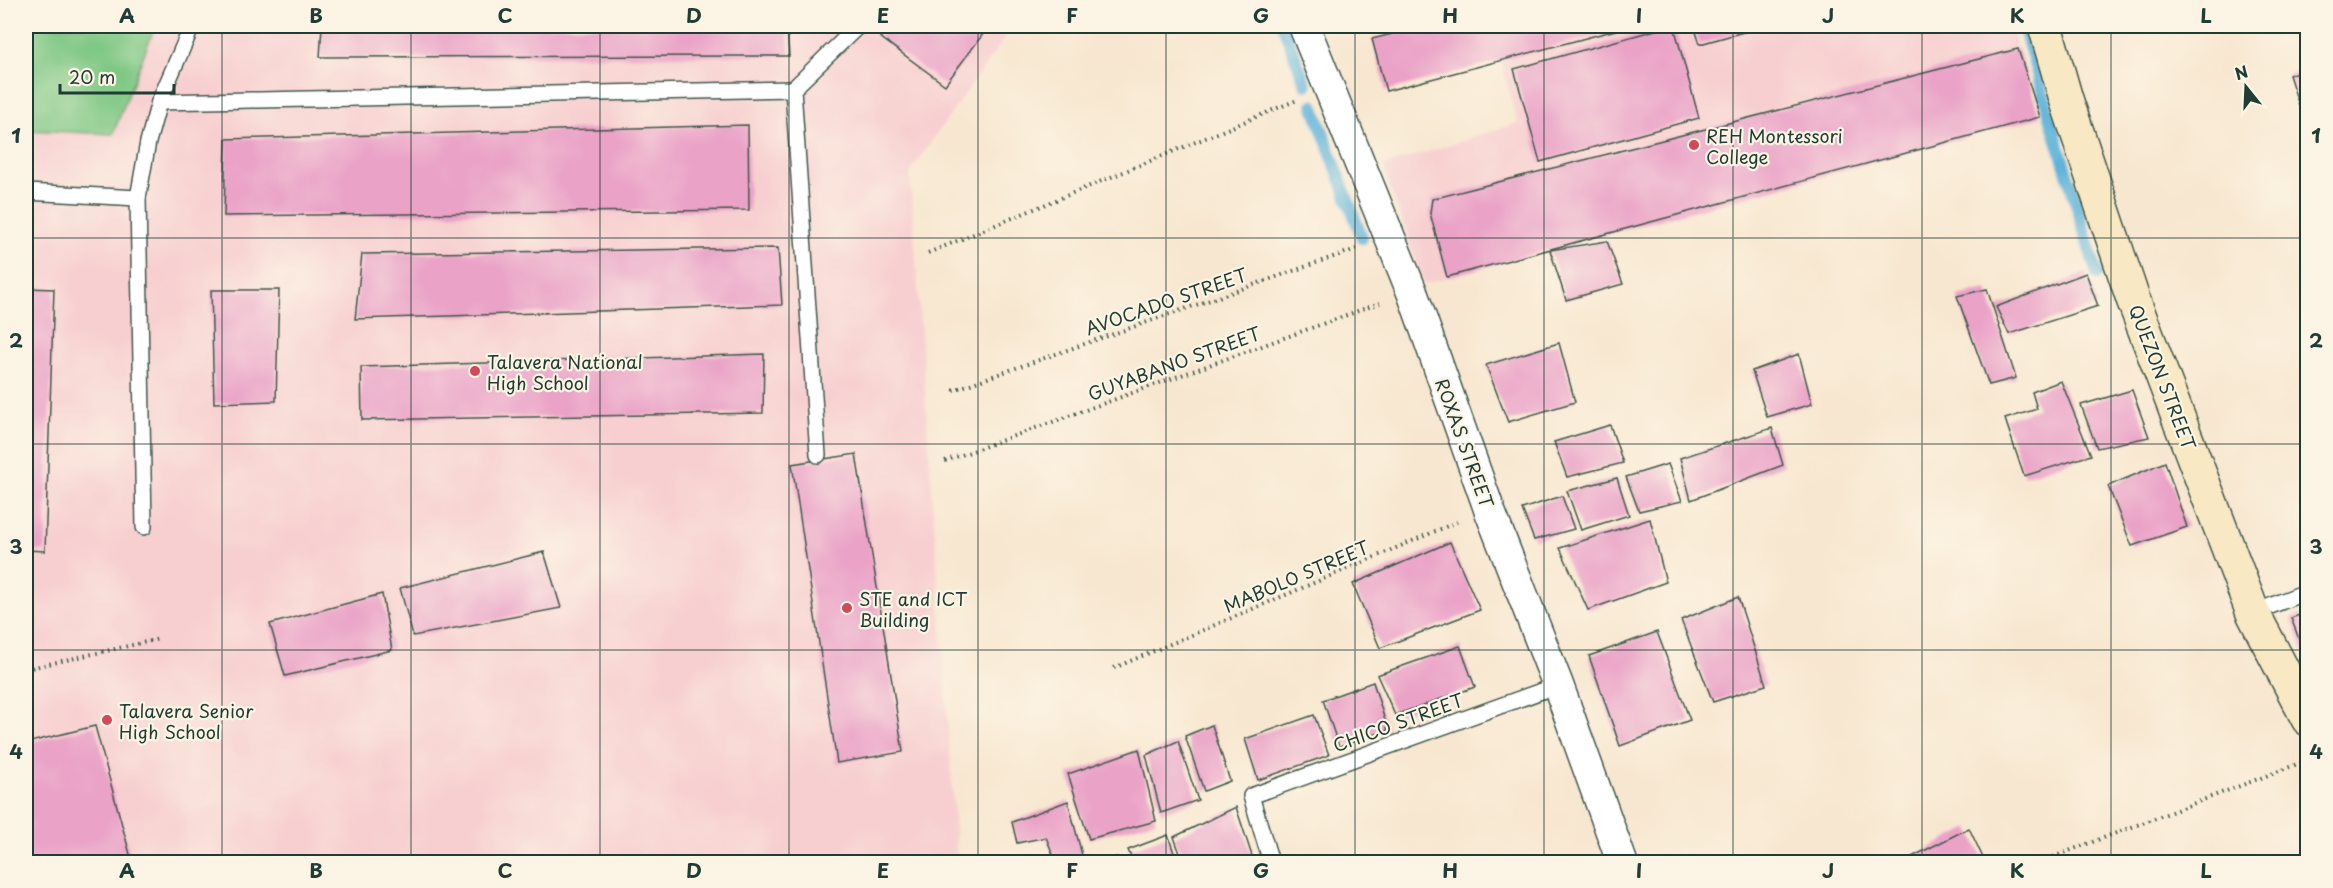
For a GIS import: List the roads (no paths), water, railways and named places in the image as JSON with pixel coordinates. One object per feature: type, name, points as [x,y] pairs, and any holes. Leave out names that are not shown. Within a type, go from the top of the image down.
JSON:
[{"type":"street","name":"ROXAS STREET","points":[[1304,26],[1388,238],[1412,292],[1488,509],[1558,685],[1622,862]]},
{"type":"street","name":"QUEZON STREET","points":[[2045,26],[2066,99],[2133,299],[2253,613],[2307,719]]},
{"type":"lane","points":[[144,527],[138,198],[148,142],[159,102],[192,26]]},
{"type":"lane","points":[[159,102],[793,89],[858,26]]},
{"type":"lane","points":[[793,89],[818,455]]},
{"type":"lane","points":[[26,192],[138,198]]},
{"type":"lane","points":[[2253,613],[2307,591]]},
{"type":"lane","name":"CHICO STREET","points":[[1271,862],[1251,796],[1558,685]]},
{"type":"waterway","points":[[1283,26],[1306,85]]},
{"type":"waterway","points":[[2023,26],[2097,274]]},
{"type":"waterway","points":[[1313,105],[1362,238]]},
{"type":"place","name":"REH Montessori College","points":[[1694,145]]},
{"type":"place","name":"Talavera National High School","points":[[475,371]]},
{"type":"place","name":"STE and ICT Building","points":[[847,608]]},
{"type":"place","name":"Talavera Senior High School","points":[[107,720]]}]
